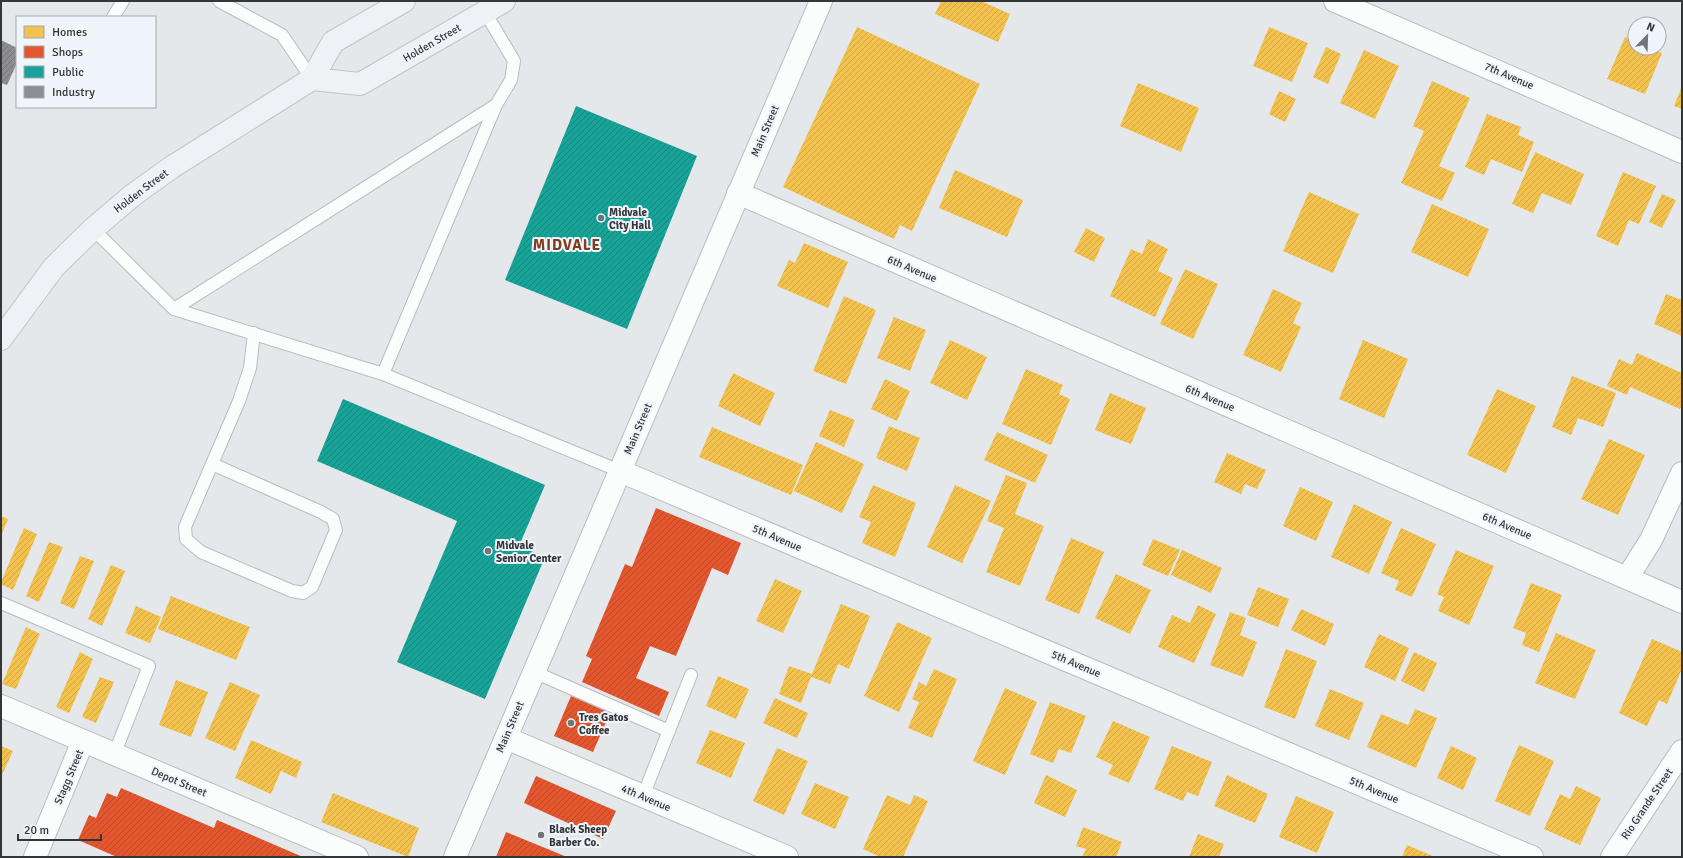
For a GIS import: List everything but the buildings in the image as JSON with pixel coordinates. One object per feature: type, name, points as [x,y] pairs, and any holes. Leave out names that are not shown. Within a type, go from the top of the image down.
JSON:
[{"type":"main road","name":"Holden Street","points":[[1,339],[54,267],[93,229],[133,195],[172,167],[312,79],[333,42],[404,1]]},
{"type":"main road","name":"Holden Street","points":[[312,79],[360,84],[494,6]]},
{"type":"street","name":"Main Street","points":[[454,857],[821,1]]},
{"type":"street","name":"7th Avenue","points":[[1335,1],[1682,152]]},
{"type":"street","name":"6th Avenue","points":[[738,193],[1682,602]]},
{"type":"street","name":"5th Avenue","points":[[620,471],[1532,857]]},
{"type":"street","points":[[1627,578],[1652,540],[1682,473]]},
{"type":"street","name":"Depot Street","points":[[1,706],[357,857]]},
{"type":"street","name":"4th Avenue","points":[[506,738],[787,857]]},
{"type":"street","name":"Stagg Street","points":[[37,857],[84,742]]},
{"type":"street","name":"Rio Grande Street","points":[[1612,857],[1682,751]]},
{"type":"lane","points":[[114,16],[122,1]]},
{"type":"lane","points":[[220,1],[282,35],[312,79]]},
{"type":"lane","points":[[384,374],[496,105],[511,80],[514,61],[494,6]]},
{"type":"lane","points":[[174,309],[496,105]]},
{"type":"lane","points":[[93,229],[174,309],[384,374],[620,471]]},
{"type":"lane","points":[[212,464],[321,512],[333,519],[336,530],[312,587],[303,593],[292,591],[201,552],[186,539],[185,527],[212,464],[242,394],[250,368],[254,333]]},
{"type":"lane","points":[[1,603],[149,666],[114,755]]},
{"type":"lane","points":[[534,672],[669,731]]},
{"type":"lane","points":[[643,796],[691,675]]},
{"type":"place","name":"Midvale City Hall","points":[[601,218]]},
{"type":"place","name":"Midvale Senior Center","points":[[488,551]]},
{"type":"place","name":"Tres Gatos Coffee","points":[[571,723]]},
{"type":"place","name":"Black Sheep Barber Co.","points":[[541,835]]},
{"type":"district","name":"MIDVALE","points":[[567,245]]}]
